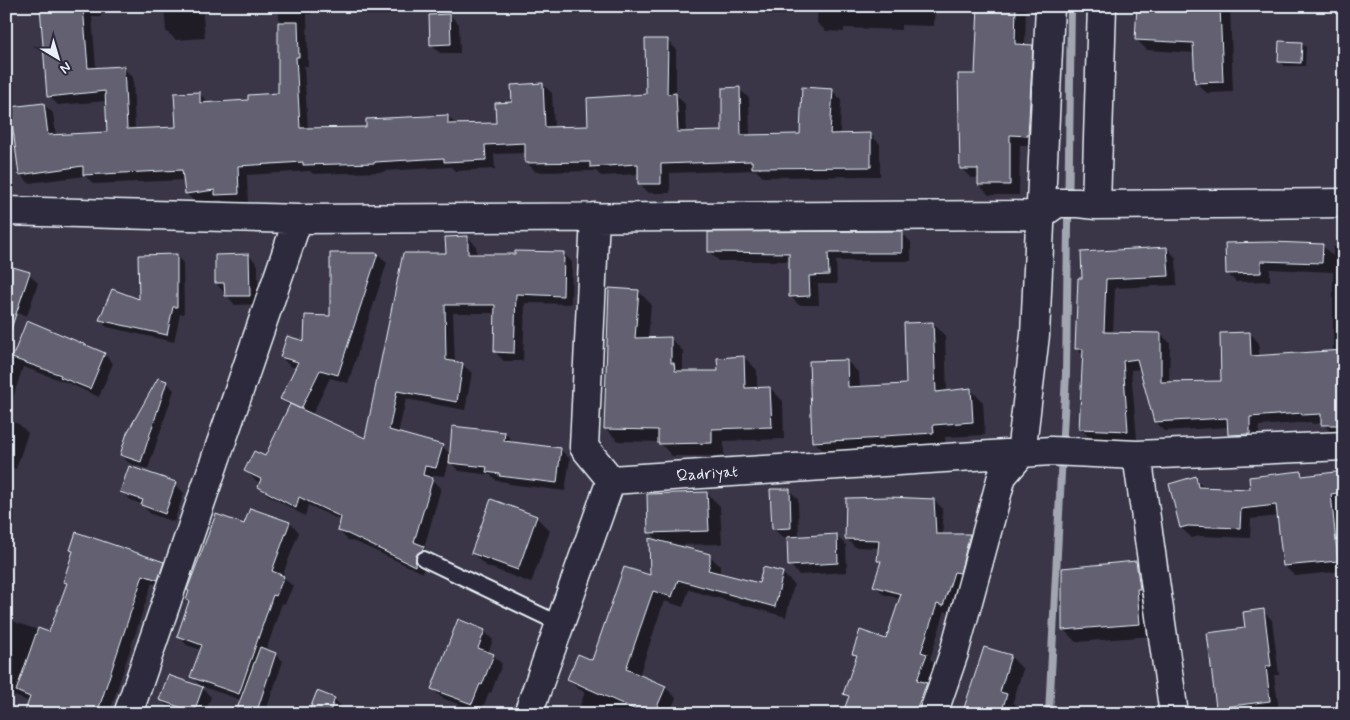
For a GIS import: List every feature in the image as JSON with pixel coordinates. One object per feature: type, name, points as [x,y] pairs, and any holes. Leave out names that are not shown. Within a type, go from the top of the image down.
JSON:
[{"type":"street","points":[[1050,6],[1068,207]]},
{"type":"street","points":[[933,714],[954,653],[1002,476],[1021,454],[1034,336],[1068,207],[1102,6]]},
{"type":"street","points":[[6,211],[298,218],[595,217],[1344,203]]},
{"type":"street","points":[[528,714],[611,480],[584,447],[595,217]]},
{"type":"street","points":[[128,714],[298,218]]},
{"type":"street","name":"Qadriyat","points":[[611,480],[1061,451],[1137,455],[1344,446]]},
{"type":"street","points":[[1137,455],[1174,714]]},
{"type":"lane","points":[[424,559],[560,624]]},
{"type":"building","points":[[40,6],[83,6],[88,68],[124,66],[127,129],[176,127],[174,93],[200,92],[200,103],[248,100],[248,95],[278,93],[278,22],[298,22],[299,57],[296,57],[300,128],[366,127],[366,119],[448,115],[448,124],[496,123],[495,103],[512,102],[511,85],[543,83],[545,127],[588,126],[587,98],[646,94],[645,39],[668,39],[667,94],[676,93],[678,132],[722,131],[722,88],[740,87],[741,135],[800,134],[802,87],[833,89],[830,134],[871,133],[871,167],[752,168],[752,161],[661,164],[661,184],[638,184],[638,164],[590,167],[590,162],[525,163],[525,143],[485,145],[486,160],[444,162],[444,158],[375,163],[303,165],[303,162],[238,166],[239,194],[215,195],[215,190],[185,194],[182,170],[83,175],[83,166],[19,175],[10,107],[44,103],[48,135],[107,132],[105,91],[47,97]]},
{"type":"building","points":[[978,6],[1016,6],[1015,44],[1033,45],[1028,136],[1010,135],[1010,185],[978,185],[978,169],[960,169],[958,74],[975,74]]},
{"type":"building","points":[[1137,6],[1220,6],[1223,82],[1195,83],[1193,43],[1135,40]]},
{"type":"building","points":[[450,14],[451,44],[430,45],[429,15]]},
{"type":"building","points":[[1279,41],[1302,42],[1301,63],[1278,62]]},
{"type":"building","points":[[902,231],[902,253],[828,253],[829,275],[809,276],[810,296],[789,297],[789,253],[708,252],[708,232]]},
{"type":"building","points":[[468,236],[468,254],[515,254],[515,251],[564,252],[563,296],[516,294],[514,353],[494,352],[495,305],[445,305],[446,360],[463,363],[457,402],[397,391],[389,430],[443,445],[436,468],[425,466],[423,475],[433,478],[414,542],[424,546],[422,551],[416,556],[415,566],[338,531],[341,517],[299,497],[296,508],[258,487],[261,479],[244,471],[254,451],[265,456],[290,404],[365,438],[403,253],[446,253],[445,237]]},
{"type":"building","points":[[1225,243],[1323,244],[1322,263],[1261,261],[1261,273],[1226,274]]},
{"type":"building","points":[[1167,247],[1169,276],[1106,279],[1104,332],[1161,333],[1161,382],[1221,381],[1220,333],[1250,332],[1251,356],[1344,350],[1344,425],[1321,425],[1321,414],[1302,415],[1302,413],[1250,417],[1250,434],[1228,435],[1227,418],[1154,422],[1137,359],[1123,361],[1128,431],[1079,429],[1083,349],[1075,349],[1078,278],[1082,278],[1081,252]]},
{"type":"building","points":[[330,253],[378,253],[338,375],[320,370],[301,409],[280,399],[298,362],[280,357],[287,336],[304,341],[305,315],[330,316]]},
{"type":"building","points":[[177,254],[177,307],[173,307],[167,335],[99,320],[112,289],[139,299],[138,255]]},
{"type":"building","points":[[249,254],[250,296],[225,296],[224,283],[215,283],[215,255]]},
{"type":"building","points":[[6,265],[30,272],[10,332],[6,331]]},
{"type":"building","points":[[609,288],[639,290],[635,338],[671,337],[671,363],[674,363],[675,371],[718,371],[717,358],[744,356],[745,388],[770,387],[772,427],[712,429],[712,443],[658,444],[658,430],[604,429]]},
{"type":"building","points":[[27,320],[105,353],[90,389],[60,377],[61,375],[12,358]]},
{"type":"building","points":[[933,322],[936,392],[971,388],[973,422],[933,425],[934,433],[812,442],[809,361],[847,360],[848,387],[906,384],[904,323]]},
{"type":"building","points":[[158,378],[167,381],[141,462],[120,455],[127,433]]},
{"type":"building","points":[[452,426],[505,432],[504,441],[561,448],[557,483],[499,476],[500,474],[486,472],[487,467],[449,463]]},
{"type":"building","points":[[129,466],[176,482],[165,514],[141,505],[143,500],[120,492]]},
{"type":"building","points":[[1301,471],[1302,476],[1344,471],[1344,492],[1331,494],[1338,561],[1283,566],[1276,505],[1241,509],[1240,528],[1188,526],[1180,528],[1169,484],[1196,476],[1198,487],[1250,489],[1249,477]]},
{"type":"building","points":[[770,489],[790,489],[791,528],[772,529]]},
{"type":"building","points":[[707,492],[709,531],[648,533],[647,494]]},
{"type":"building","points":[[846,498],[934,499],[936,534],[970,534],[960,573],[954,572],[943,606],[937,604],[921,652],[927,654],[917,680],[927,683],[915,714],[863,714],[845,707],[849,696],[843,694],[857,655],[852,654],[860,630],[886,639],[901,594],[873,586],[881,561],[877,561],[879,540],[845,539]]},
{"type":"building","points":[[491,499],[537,516],[518,570],[471,553]]},
{"type":"building","points":[[250,508],[290,522],[272,571],[284,576],[276,596],[273,595],[239,694],[190,677],[202,645],[177,636],[189,601],[186,600],[189,591],[187,590],[216,514],[244,524]]},
{"type":"building","points":[[76,532],[164,562],[158,580],[143,575],[97,714],[24,714],[30,697],[16,691],[38,628],[49,632],[67,583],[63,582],[73,551],[70,550]]},
{"type":"building","points":[[837,534],[838,563],[788,566],[787,537]]},
{"type":"building","points":[[649,538],[710,554],[708,570],[759,583],[763,567],[783,572],[775,607],[678,580],[672,597],[653,591],[626,669],[666,686],[654,714],[645,714],[567,679],[578,654],[592,660],[624,567],[650,575]]},
{"type":"building","points":[[1136,561],[1140,589],[1137,589],[1140,624],[1062,630],[1062,568]]},
{"type":"building","points":[[1264,609],[1271,666],[1266,666],[1270,701],[1216,708],[1207,633],[1245,628],[1243,612]]},
{"type":"building","points":[[458,619],[485,630],[478,648],[494,654],[482,685],[480,684],[472,704],[431,689]]},
{"type":"building","points":[[260,647],[276,653],[256,714],[235,714]]},
{"type":"building","points":[[984,647],[1011,655],[1000,692],[1007,694],[1001,714],[962,714]]},
{"type":"building","points":[[168,675],[203,687],[194,712],[159,700]]},
{"type":"building","points":[[317,691],[335,698],[329,714],[308,714]]},
{"type":"waterway","points":[[1049,714],[1066,374],[1071,6]]}]
